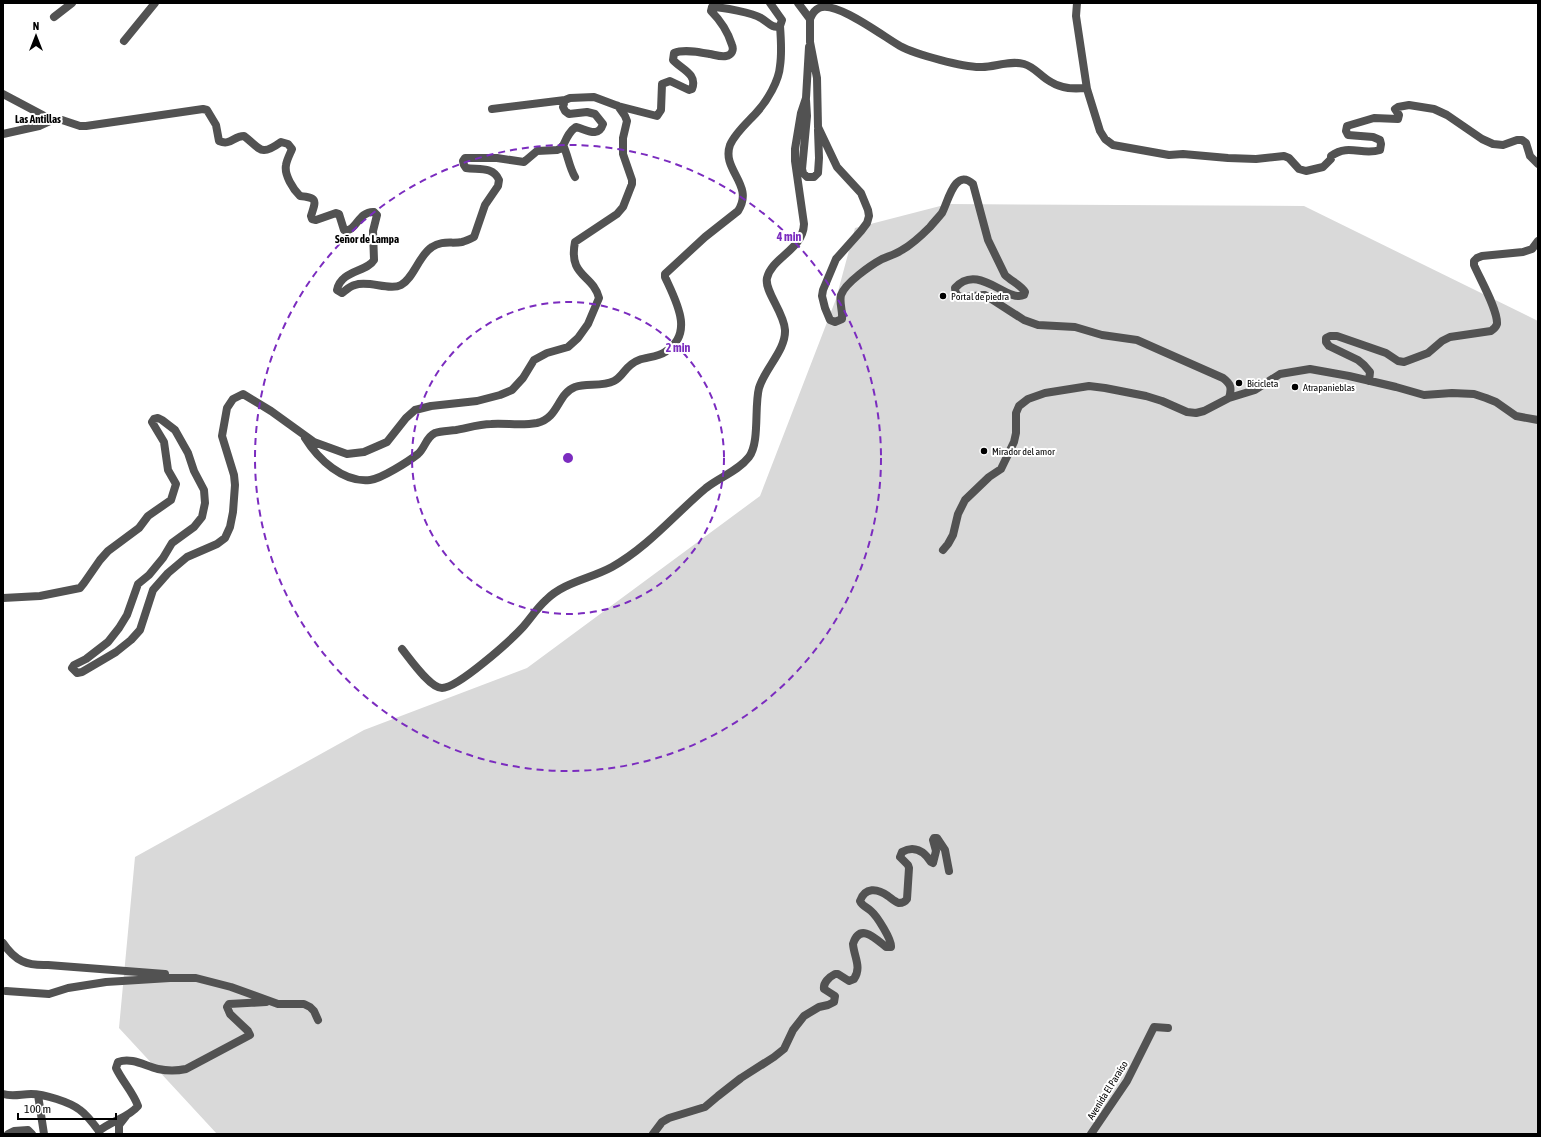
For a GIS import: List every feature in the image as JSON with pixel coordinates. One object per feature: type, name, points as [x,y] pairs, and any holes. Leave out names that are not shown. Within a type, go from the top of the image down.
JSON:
[{"type":"street","points":[[54,17],[72,3]]},
{"type":"street","points":[[124,41],[155,3]]},
{"type":"street","points":[[303,436],[311,448],[338,473],[353,478],[371,480],[386,474],[419,453],[427,439],[435,433],[492,424],[517,425],[538,423],[552,415],[564,395],[575,387],[614,381],[628,366],[638,360],[664,353],[668,350],[677,341],[680,335],[681,326],[676,301],[665,277],[666,274],[705,237],[741,208],[743,189],[731,164],[729,155],[730,146],[734,138],[760,110],[778,75],[780,66],[780,26],[782,20],[770,3]]},
{"type":"street","points":[[798,3],[810,19]]},
{"type":"street","points":[[1077,3],[1076,16],[1086,88],[1100,131],[1105,139],[1113,145],[1169,155],[1183,154],[1256,159],[1284,156],[1289,158],[1299,169],[1312,170],[1323,167],[1339,150],[1376,152],[1380,150],[1380,140],[1373,137],[1348,135],[1346,131],[1347,126],[1374,118],[1398,119],[1399,115],[1395,109],[1398,107],[1409,106],[1434,109],[1448,115],[1482,139],[1493,144],[1503,145],[1522,140],[1526,143],[1530,156],[1538,164]]},
{"type":"street","points":[[492,109],[565,100],[570,98],[594,97],[618,106],[657,116],[661,110],[662,84],[670,82],[689,90],[694,86],[692,76],[673,60],[674,53],[703,52],[724,56],[731,53],[733,48],[731,41],[719,20],[711,11],[712,7],[756,16],[770,25],[777,27],[780,26]]},
{"type":"street","points":[[810,42],[817,78],[819,158],[818,173],[814,177],[807,177],[803,173],[802,169],[807,116],[806,98],[810,19],[813,12],[820,7],[827,7],[861,20],[900,46],[914,52],[971,66],[982,67],[1004,64],[1025,64],[1038,71],[1051,82],[1072,89],[1086,88]]},
{"type":"street","points":[[3,94],[52,120]]},
{"type":"street","points":[[402,649],[431,683],[444,688],[450,686],[473,672],[522,628],[545,600],[559,589],[611,567],[641,548],[678,512],[708,486],[742,464],[750,455],[755,442],[756,403],[759,387],[764,374],[783,344],[785,337],[783,320],[767,287],[768,276],[772,268],[801,239],[804,232],[795,161],[795,149],[801,113],[806,98]]},
{"type":"street","points":[[3,134],[39,126],[52,120],[62,120],[80,126],[86,126],[203,109],[207,110],[214,121],[219,141],[224,143],[231,142],[239,136],[244,136],[253,144],[264,150],[269,150],[281,142],[288,144],[292,149],[286,166],[286,173],[296,192],[300,196],[312,197],[315,199],[316,203],[311,216],[312,219],[316,220],[336,213],[339,214],[344,230],[347,231],[350,230],[361,216],[368,212],[374,212],[376,215],[373,230],[374,260],[372,264],[351,272],[338,284],[336,290],[342,293],[354,285],[369,283],[400,286],[432,247],[446,242],[462,242],[474,237],[485,205],[498,186],[499,180],[493,172],[486,169],[466,168],[463,161],[465,158],[497,158],[524,162],[537,150],[557,150],[562,148],[571,130],[576,127],[582,128],[589,132],[597,132],[601,129],[603,124],[595,114],[587,112],[569,114],[565,111],[563,107],[565,100]]},
{"type":"street","points":[[3,598],[40,596],[80,588],[108,551],[139,528],[148,516],[171,500],[176,484],[168,470],[164,442],[152,422],[154,419],[158,418],[162,420],[175,430],[188,453],[194,471],[204,490],[205,503],[202,517],[194,527],[172,543],[163,558],[149,575],[138,584],[127,615],[119,628],[108,642],[86,659],[74,665],[72,668],[76,673],[82,672],[116,652],[132,640],[140,630],[153,590],[168,573],[187,557],[217,544],[225,538],[230,527],[233,512],[235,486],[234,475],[222,436],[227,408],[232,399],[243,394],[314,442],[340,452],[351,454],[364,452],[387,442],[406,418],[415,410],[431,406],[477,401],[500,395],[512,390],[523,378],[534,360],[547,353],[568,347],[578,338],[588,324],[599,298],[593,287],[579,272],[574,261],[573,250],[575,242],[617,214],[623,207],[632,184],[623,154],[627,121],[618,106]]},
{"type":"street","points":[[818,127],[836,167],[861,193],[869,216],[867,223],[861,232],[836,259],[823,290],[822,296],[830,320],[835,322],[842,319],[841,297],[848,285],[880,260],[900,251],[916,241],[942,213],[955,185],[964,180],[973,184],[988,240],[1006,275],[1010,280],[1024,289],[1025,292],[1024,296],[1016,297],[991,284],[979,280],[967,280],[955,288],[957,296],[961,298],[985,295],[1024,320],[1038,325],[1075,327],[1102,335],[1137,340],[1223,378],[1230,383],[1232,390],[1229,398]]},
{"type":"street","points":[[563,145],[567,152],[571,170],[575,177]]},
{"type":"street","points":[[1369,380],[1370,372],[1364,365],[1329,346],[1326,342],[1326,338],[1330,336],[1337,336],[1386,353],[1398,361],[1404,362],[1428,353],[1442,341],[1450,337],[1491,332],[1495,328],[1496,324],[1494,309],[1474,265],[1474,261],[1482,256],[1523,252],[1532,249],[1538,241]]},
{"type":"street","points":[[943,550],[953,535],[958,514],[964,500],[989,477],[1002,469],[1014,442],[1016,433],[1016,413],[1019,406],[1028,399],[1045,393],[1089,386],[1146,396],[1162,401],[1186,412],[1196,413],[1204,411],[1229,398],[1255,390],[1280,374],[1295,370],[1310,369],[1369,380],[1424,395],[1452,393],[1474,394],[1496,402],[1516,416],[1538,420]]},
{"type":"street","points":[[652,1134],[662,1122],[669,1118],[705,1107],[735,1083],[774,1057],[784,1049],[793,1030],[804,1016],[819,1007],[834,1002],[835,996],[824,989],[824,985],[826,980],[835,974],[838,974],[849,981],[855,977],[858,966],[853,944],[857,937],[868,934],[886,947],[891,947],[891,941],[875,916],[870,910],[861,905],[860,901],[866,892],[871,889],[887,895],[897,902],[901,903],[907,900],[910,868],[900,857],[902,852],[912,849],[920,850],[926,854],[933,863],[936,850],[933,840],[934,838],[937,838],[945,850],[949,871]]},
{"type":"street","points":[[3,943],[14,958],[37,966],[48,965],[196,978],[231,987],[278,1004],[304,1004],[314,1011],[318,1020]]},
{"type":"street","points":[[6,991],[49,994],[68,988],[106,982],[196,978]]},
{"type":"street","points":[[3,1094],[10,1096],[32,1094],[50,1097],[80,1109],[97,1130],[126,1116],[138,1106],[136,1100],[116,1068],[118,1062],[124,1060],[131,1061],[158,1069],[175,1071],[186,1068],[250,1035],[248,1031],[230,1014],[227,1007],[229,1004],[272,1002]]},
{"type":"street","name":"Avenida El Paraíso","points":[[1091,1134],[1127,1082],[1154,1027],[1168,1028]]},
{"type":"street","points":[[38,1095],[44,1134]]},
{"type":"street","points":[[119,1134],[120,1125],[126,1116]]},
{"type":"street","points":[[8,1134],[14,1131],[28,1130],[32,1134]]},
{"type":"shaded area","points":[[948,204],[1304,206],[1538,321],[1538,1134],[217,1134],[119,1028],[135,857],[364,730],[527,668],[760,496],[836,299],[855,228]]},
{"type":"place","name":"Portal de piedra","points":[[943,296]]},
{"type":"place","name":"Bicicleta","points":[[1239,383]]},
{"type":"place","name":"Atrapanieblas","points":[[1295,387]]},
{"type":"place","name":"Mirador del amor","points":[[984,451]]},
{"type":"district","name":"Las Antillas","points":[[38,119]]},
{"type":"district","name":"Señor de Lampa","points":[[367,239]]}]
